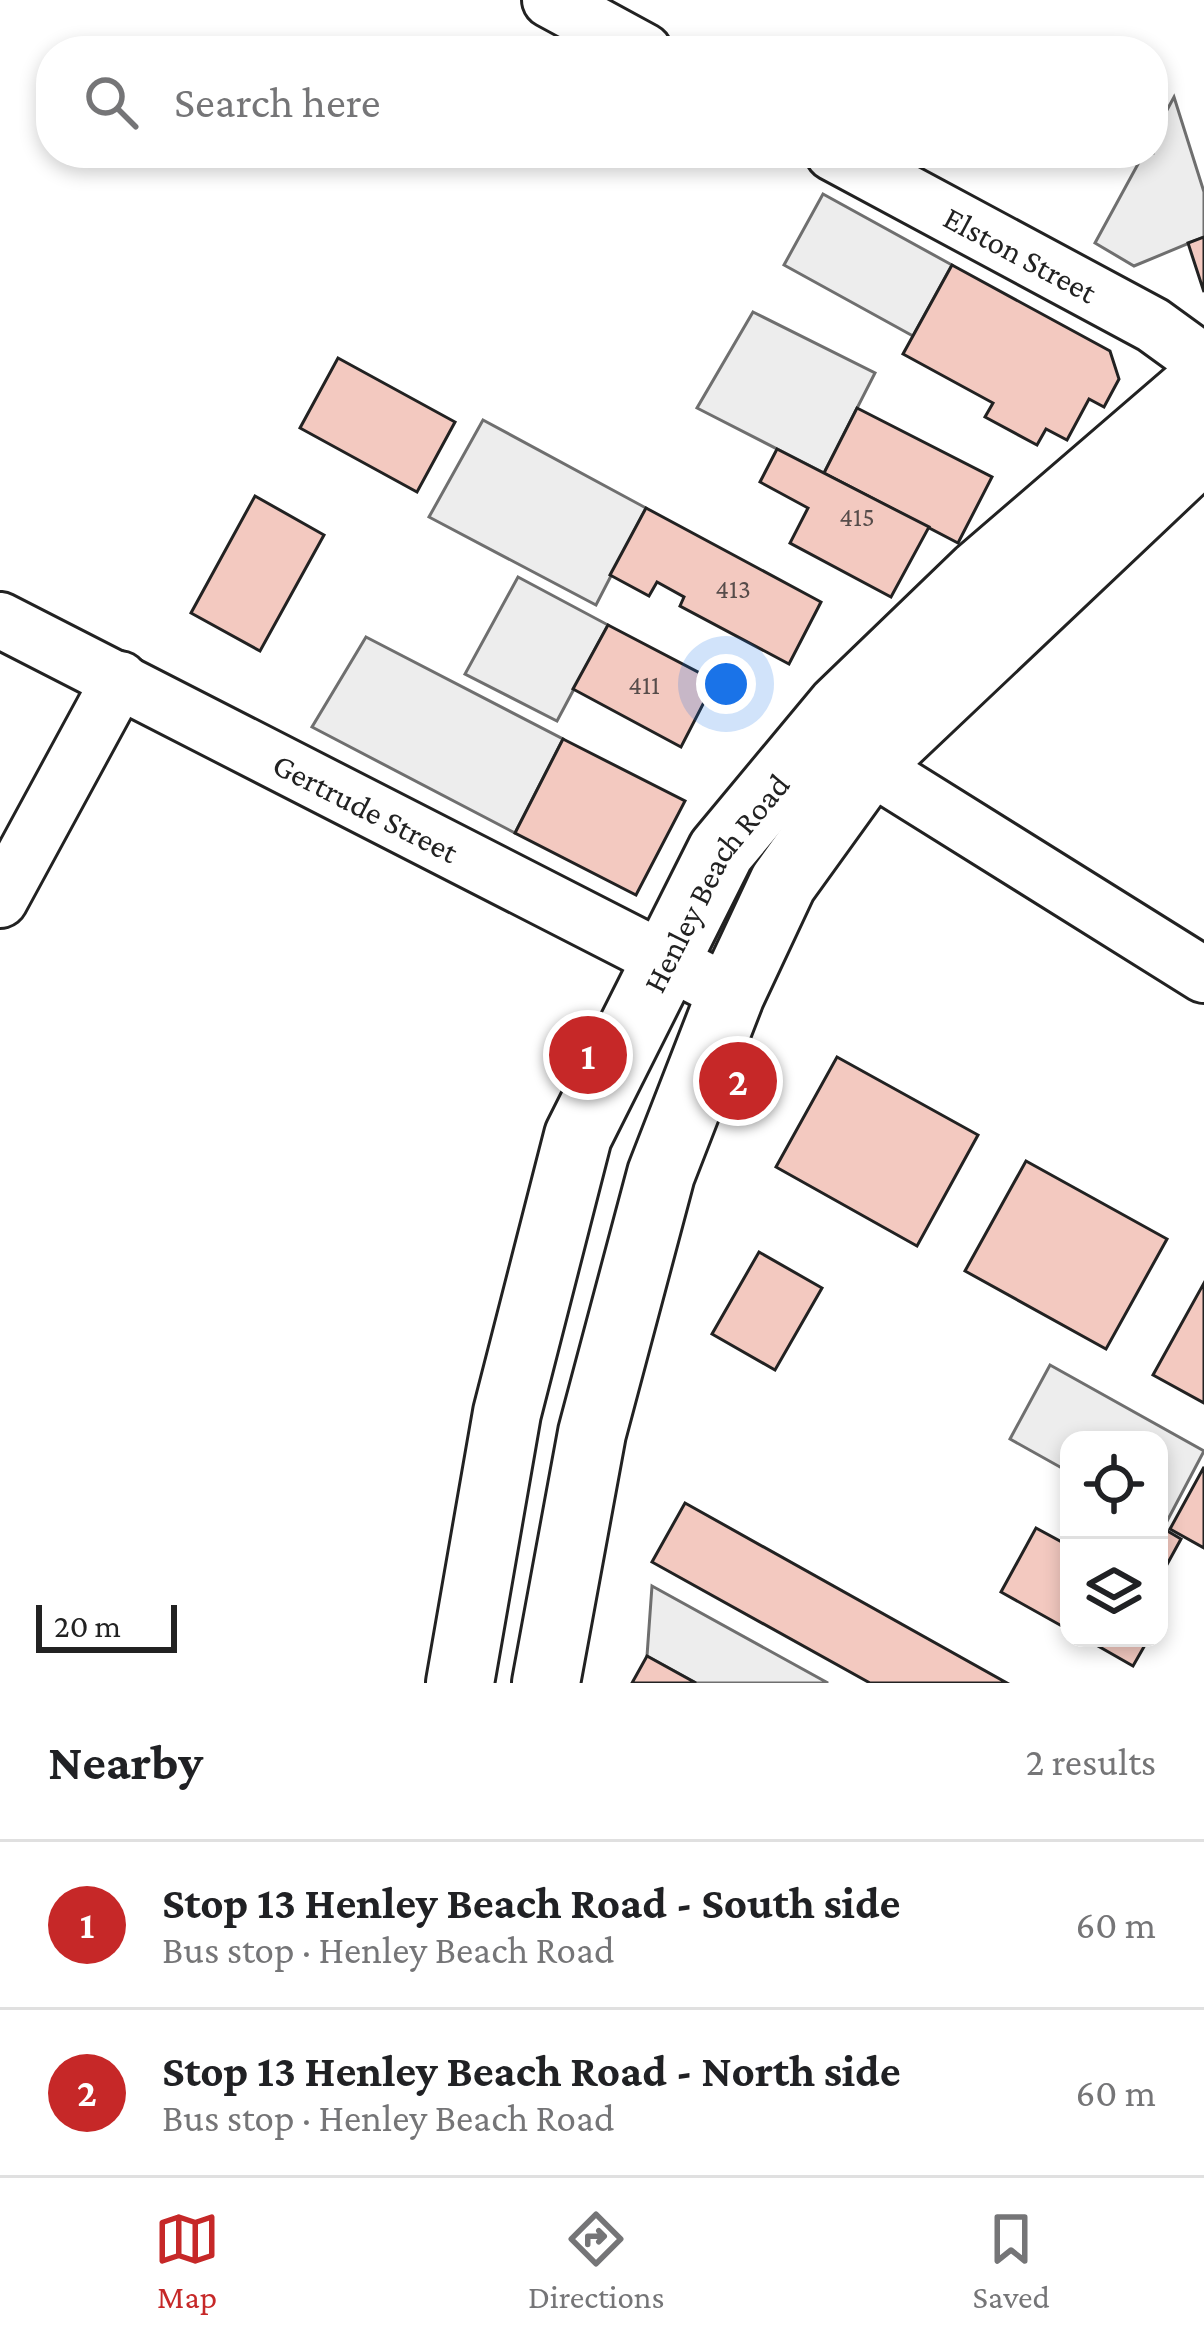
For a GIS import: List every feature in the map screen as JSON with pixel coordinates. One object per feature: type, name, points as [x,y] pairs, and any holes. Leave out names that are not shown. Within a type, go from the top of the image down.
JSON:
[{"type":"main road","name":"Henley Beach Road","points":[[460,1683],[507,1414],[578,1136],[721,851],[818,730],[980,574],[1204,380]]},
{"type":"main road","name":"Henley Beach Road","points":[[547,1683],[603,1390],[661,1174],[731,994],[783,883],[868,765],[1204,447]]},
{"type":"street","points":[[550,0],[616,36]]},
{"type":"street","name":"Elston Street","points":[[861,168],[1153,325],[1204,362]]},
{"type":"street","name":"Gertrude Street","points":[[0,620],[731,994]]},
{"type":"street","points":[[0,900],[120,679]]},
{"type":"street","points":[[868,765],[1204,975]]},
{"type":"shaded area","points":[[1174,97],[1204,192],[1204,237],[1134,266],[1095,243],[1136,168],[1168,168],[1168,108]]},
{"type":"shaded area","points":[[823,194],[952,265],[913,336],[784,265]]},
{"type":"shaded area","points":[[753,312],[875,373],[824,473],[697,408]]},
{"type":"shaded area","points":[[483,420],[646,508],[596,605],[429,517]]},
{"type":"shaded area","points":[[518,577],[608,625],[557,721],[465,674]]},
{"type":"shaded area","points":[[366,637],[563,739],[515,833],[312,727]]},
{"type":"shaded area","points":[[1050,1365],[1204,1451],[1168,1519],[1168,1431],[1060,1431],[1060,1467],[1010,1439]]},
{"type":"shaded area","points":[[652,1586],[828,1683],[696,1683],[647,1656]]},
{"type":"building","points":[[1204,237],[1204,292],[1188,243]]},
{"type":"building","points":[[952,265],[1110,351],[1119,379],[1104,407],[1089,399],[1067,440],[1046,429],[1037,445],[985,417],[993,403],[903,354]]},
{"type":"building","points":[[338,358],[455,422],[417,492],[300,428]]},
{"type":"building","points":[[857,408],[992,477],[958,543],[824,473]]},
{"type":"building","points":[[777,449],[929,527],[891,597],[790,543],[808,508],[760,482]]},
{"type":"building","points":[[255,496],[324,535],[260,651],[191,613]]},
{"type":"building","points":[[646,508],[821,602],[789,664],[680,606],[684,597],[657,582],[649,596],[610,575]]},
{"type":"building","points":[[608,625],[715,681],[681,747],[573,689]]},
{"type":"building","points":[[563,739],[685,801],[636,895],[515,833]]},
{"type":"building","points":[[837,1057],[978,1135],[917,1246],[776,1167]]},
{"type":"building","points":[[1026,1161],[1167,1239],[1106,1349],[965,1271]]},
{"type":"building","points":[[759,1252],[822,1288],[775,1370],[712,1334]]},
{"type":"building","points":[[1204,1283],[1204,1403],[1153,1375]]},
{"type":"building","points":[[1204,1467],[1204,1548],[1170,1529]]},
{"type":"building","points":[[685,1503],[1007,1683],[870,1683],[652,1562]]},
{"type":"building","points":[[1036,1528],[1060,1541],[1060,1625],[1001,1592]]},
{"type":"building","points":[[1168,1531],[1181,1539],[1168,1563]]},
{"type":"building","points":[[1100,1647],[1144,1647],[1133,1666]]},
{"type":"building","points":[[647,1656],[696,1683],[632,1683]]},
{"type":"place","name":"Stop 13 Henley Beach Road - South side","points":[[588,1055]]},
{"type":"place","name":"Stop 13 Henley Beach Road - North side","points":[[738,1081]]}]
